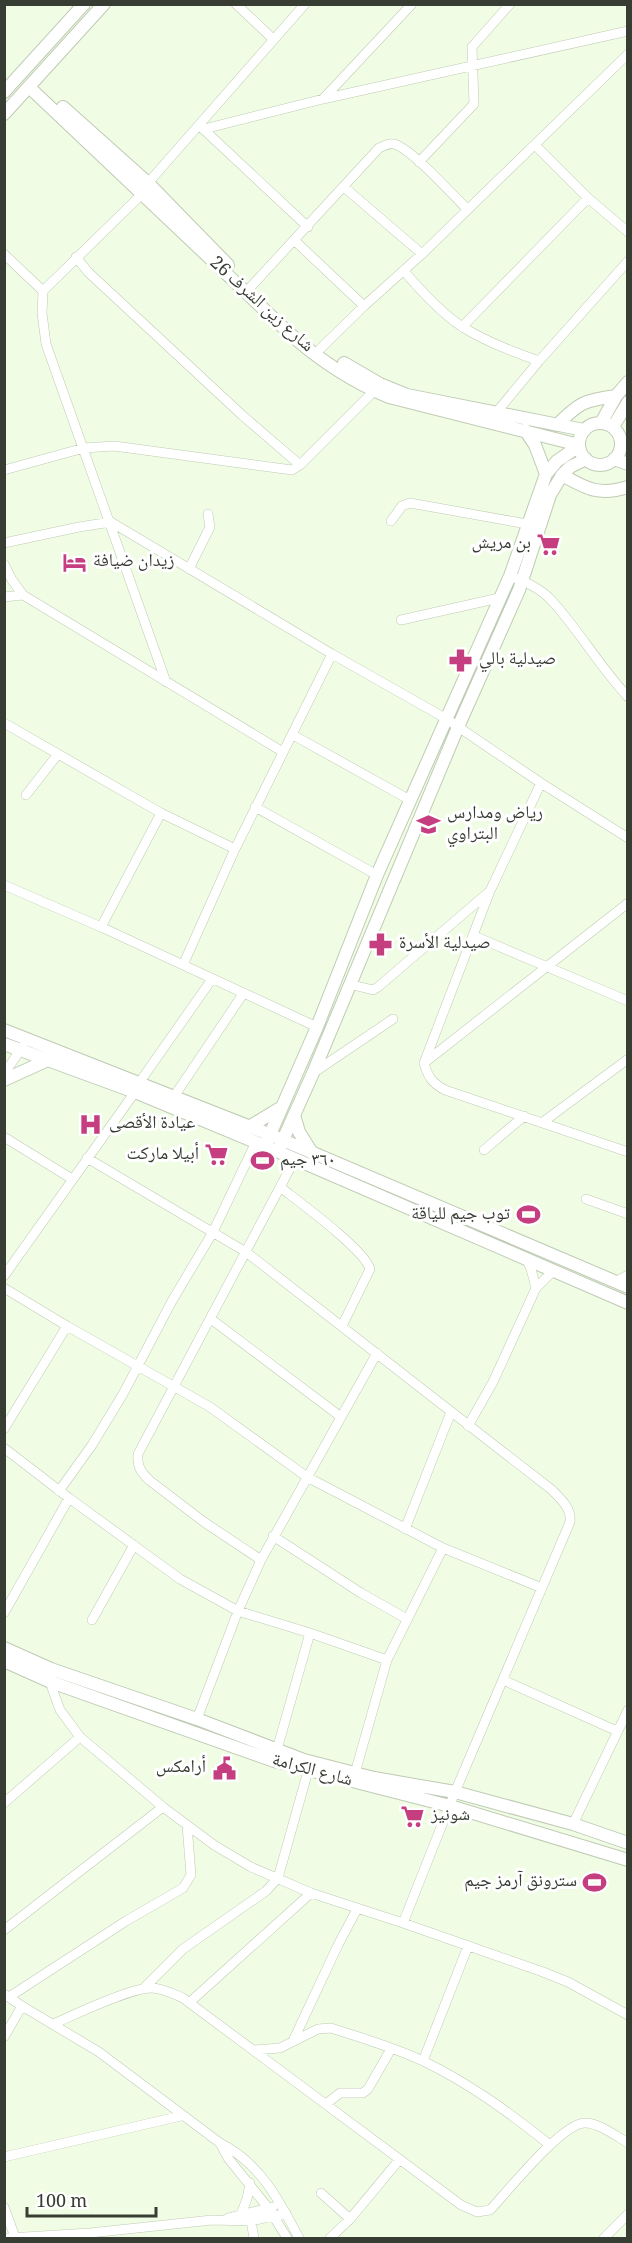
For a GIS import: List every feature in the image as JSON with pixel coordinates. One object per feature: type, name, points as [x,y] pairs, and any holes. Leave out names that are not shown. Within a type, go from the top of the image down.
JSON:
[{"type":"street","points":[[4,92],[84,4]]},
{"type":"street","points":[[4,114],[104,4]]},
{"type":"street","points":[[236,4],[273,39]]},
{"type":"street","points":[[166,682],[46,344],[42,313],[44,291],[145,189],[202,127],[304,4]]},
{"type":"street","points":[[323,99],[412,4]]},
{"type":"street","points":[[419,162],[474,104],[472,47],[510,4]]},
{"type":"street","points":[[202,127],[627,31]]},
{"type":"street","points":[[320,349],[364,306],[422,255],[627,54]]},
{"type":"street","name":"شارع زين الشرف 26","points":[[32,84],[145,189],[303,346],[405,402],[579,445]]},
{"type":"street","points":[[202,127],[308,227]]},
{"type":"street","points":[[247,290],[380,148],[388,144],[398,145],[419,162],[467,209]]},
{"type":"street","points":[[535,145],[588,198],[627,232]]},
{"type":"street","points":[[344,187],[422,255]]},
{"type":"street","points":[[462,327],[588,198]]},
{"type":"street","points":[[294,240],[364,306]]},
{"type":"street","points":[[4,254],[44,291]]},
{"type":"street","points":[[76,258],[88,273],[242,415],[300,465]]},
{"type":"street","points":[[495,414],[539,360],[627,261]]},
{"type":"street","points":[[404,271],[438,307],[462,327],[539,360]]},
{"type":"street","name":"شارع زين الشرف 26","points":[[247,290],[320,349],[377,388],[495,414],[584,430]]},
{"type":"street","points":[[600,423],[627,382]]},
{"type":"street","points":[[4,470],[84,448],[114,446],[287,470],[296,469],[377,388]]},
{"type":"street","points":[[557,425],[579,405],[596,399],[616,396]]},
{"type":"street","points":[[613,428],[627,402]]},
{"type":"street","points":[[59,1491],[92,1445],[283,1107],[377,875],[510,576],[546,474],[557,461],[579,445],[584,430],[594,423],[613,428],[624,442],[614,459],[607,463],[597,464],[586,459],[579,445]]},
{"type":"street","points":[[525,430],[535,445],[546,474]]},
{"type":"street","points":[[280,1146],[522,581],[550,495],[562,475],[570,467],[586,459]]},
{"type":"street","points":[[614,459],[627,464]]},
{"type":"street","points":[[562,475],[587,489],[600,492],[627,487]]},
{"type":"street","points":[[391,521],[402,506],[410,503],[527,524]]},
{"type":"street","points":[[189,569],[210,527],[208,514]]},
{"type":"street","points":[[4,543],[111,522],[332,654],[445,718],[541,783],[627,837]]},
{"type":"street","points":[[4,564],[23,595],[283,752]]},
{"type":"street","points":[[510,576],[536,588],[553,601],[608,676],[627,697]]},
{"type":"street","points":[[4,597],[23,595]]},
{"type":"street","points":[[401,620],[499,598]]},
{"type":"street","points":[[183,965],[255,807],[332,654]]},
{"type":"street","points":[[4,723],[161,813],[235,849]]},
{"type":"street","points":[[293,735],[410,800]]},
{"type":"street","points":[[26,795],[58,754]]},
{"type":"street","points":[[541,783],[490,891],[424,1063],[428,1077],[435,1085],[627,1152]]},
{"type":"street","points":[[255,807],[377,875]]},
{"type":"street","points":[[101,927],[161,813]]},
{"type":"street","points":[[4,885],[101,927],[317,1027]]},
{"type":"street","points":[[349,984],[373,990],[378,987],[490,891]]},
{"type":"street","points":[[424,1063],[627,903]]},
{"type":"street","points":[[474,936],[627,1001]]},
{"type":"street","points":[[4,1276],[212,979]]},
{"type":"street","points":[[173,1098],[243,994]]},
{"type":"street","points":[[313,1073],[393,1019]]},
{"type":"street","points":[[4,1030],[48,1060],[173,1098],[249,1127],[264,1141]]},
{"type":"street","points":[[4,1044],[24,1045],[137,1088],[264,1141],[313,1154],[627,1287]]},
{"type":"street","points":[[4,1074],[24,1045]]},
{"type":"street","points":[[543,1122],[627,1059]]},
{"type":"street","points":[[4,1080],[48,1060]]},
{"type":"street","points":[[249,1127],[283,1107]]},
{"type":"street","points":[[294,1115],[299,1132],[313,1154]]},
{"type":"street","points":[[484,1150],[524,1116]]},
{"type":"street","points":[[4,1137],[72,1179]]},
{"type":"street","points":[[280,1146],[295,1159],[627,1303]]},
{"type":"street","points":[[87,1158],[246,1252],[552,1490],[569,1512],[570,1522],[455,1792],[403,1923]]},
{"type":"street","points":[[261,1560],[158,1487],[139,1468],[138,1454],[295,1159]]},
{"type":"street","points":[[280,1187],[357,1250],[369,1265],[370,1269],[342,1326]]},
{"type":"street","points":[[586,1199],[627,1214]]},
{"type":"street","points":[[526,1258],[536,1288]]},
{"type":"street","points":[[468,1426],[493,1382],[536,1288],[554,1270]]},
{"type":"street","points":[[615,1282],[627,1275]]},
{"type":"street","points":[[4,1288],[175,1386],[236,1425],[307,1477],[443,1548],[542,1588]]},
{"type":"street","points":[[211,1319],[341,1417]]},
{"type":"street","points":[[4,1429],[67,1326]]},
{"type":"street","points":[[197,1719],[238,1611],[261,1560],[377,1353]]},
{"type":"street","points":[[405,1529],[451,1412]]},
{"type":"street","points":[[4,1448],[180,1579],[238,1611],[387,1660]]},
{"type":"street","points":[[4,1613],[69,1498]]},
{"type":"street","points":[[273,1536],[361,1593],[407,1619]]},
{"type":"street","points":[[92,1620],[134,1545]]},
{"type":"street","points":[[355,1773],[387,1660],[443,1548]]},
{"type":"street","points":[[275,1755],[310,1633]]},
{"type":"street","name":"شارع الكرامة","points":[[4,1648],[51,1675],[275,1755],[455,1792],[573,1824],[627,1843]]},
{"type":"street","name":"شارع الكرامة","points":[[4,1661],[197,1719],[308,1771],[450,1806],[627,1860]]},
{"type":"street","points":[[51,1675],[60,1710],[80,1737],[163,1807],[214,1845],[251,1867],[311,1893],[543,1971],[568,1982],[627,2015]]},
{"type":"street","points":[[503,1680],[617,1731]]},
{"type":"street","points":[[573,1824],[627,1710]]},
{"type":"street","points":[[4,1803],[80,1737]]},
{"type":"street","points":[[143,1989],[183,1949],[266,1891],[278,1878],[308,1771]]},
{"type":"street","points":[[4,1930],[163,1807]]},
{"type":"street","points":[[187,1825],[191,1875],[183,1888],[7,1995],[99,2052],[181,2116],[219,2143],[238,2152],[270,2186],[299,2238]]},
{"type":"street","points":[[190,2002],[311,1893]]},
{"type":"street","points":[[293,2041],[357,1909]]},
{"type":"street","points":[[423,2061],[468,1946]]},
{"type":"street","points":[[53,2024],[143,1989],[153,1988],[190,2002],[399,2160],[470,2210],[483,2212],[490,2210],[550,2145],[574,2124],[587,2122],[627,2143]]},
{"type":"street","points":[[4,2037],[22,2006]]},
{"type":"street","points":[[253,2050],[280,2048],[318,2029],[331,2028],[423,2061],[487,2097],[511,2113],[550,2145]]},
{"type":"street","points":[[277,2066],[280,2048]]},
{"type":"street","points":[[326,2103],[340,2093],[363,2093],[368,2089],[391,2049]]},
{"type":"street","points":[[4,2157],[181,2116]]},
{"type":"street","points":[[219,2143],[228,2158],[250,2183],[286,2238]]},
{"type":"street","points":[[330,2238],[350,2219],[399,2160]]},
{"type":"street","points":[[241,2214],[250,2183]]},
{"type":"street","points":[[321,2193],[350,2219]]},
{"type":"street","points":[[4,2207],[12,2238],[90,2236],[226,2219],[241,2214],[271,2213]]},
{"type":"street","points":[[226,2219],[250,2221],[283,2209]]},
{"type":"street","points":[[604,2238],[627,2214]]},
{"type":"street","points":[[250,2221],[254,2238]]},
{"type":"place","name":"بن مريش","points":[[549,544]]},
{"type":"place","name":"زيدان ضيافة","points":[[75,562]]},
{"type":"place","name":"صيدلية بالي","points":[[461,660]]},
{"type":"place","name":"رياض ومدارس البتراوي","points":[[429,824]]},
{"type":"place","name":"صيدلية الأسرة","points":[[381,944]]},
{"type":"place","name":"عيادة الأقصى","points":[[91,1124]]},
{"type":"place","name":"أبيلا ماركت","points":[[217,1155]]},
{"type":"place","name":"٣٦٠ جيم","points":[[262,1161]]},
{"type":"place","name":"توب جيم للياقة","points":[[528,1215]]},
{"type":"place","name":"أرامكس","points":[[224,1768]]},
{"type":"place","name":"شونيز","points":[[413,1816]]},
{"type":"place","name":"سترونق آرمز جيم","points":[[595,1882]]}]
